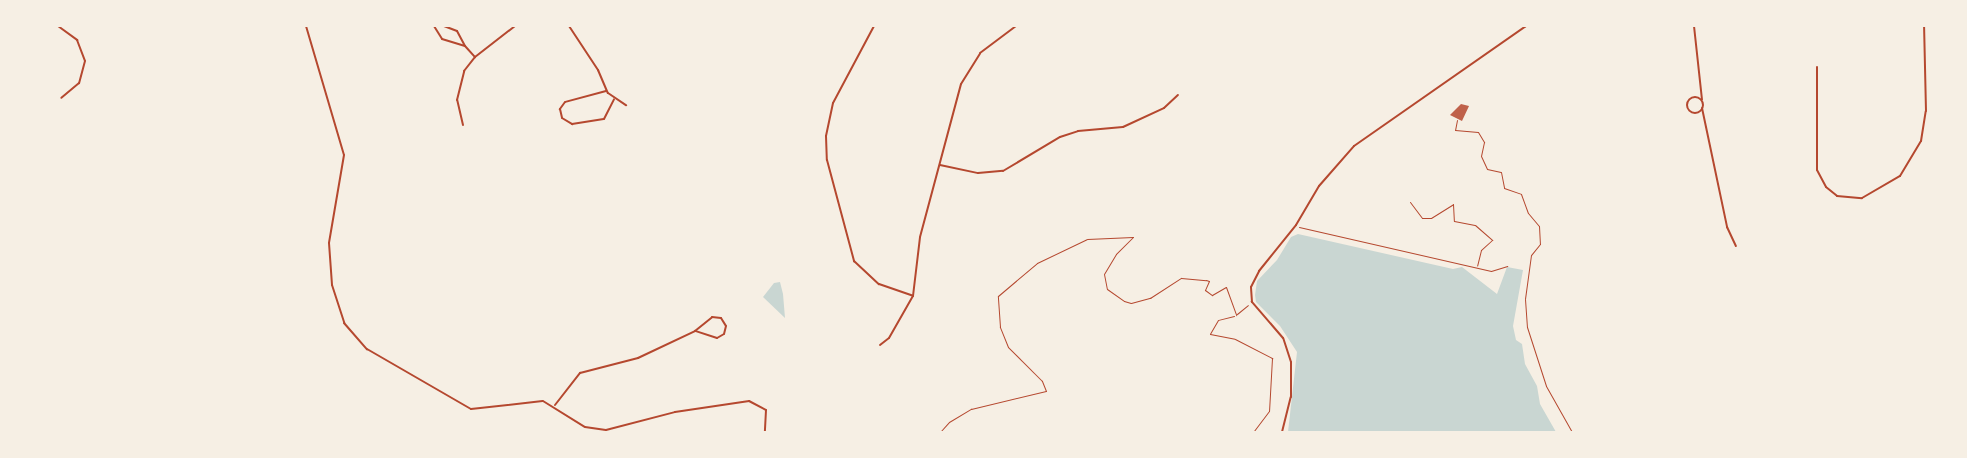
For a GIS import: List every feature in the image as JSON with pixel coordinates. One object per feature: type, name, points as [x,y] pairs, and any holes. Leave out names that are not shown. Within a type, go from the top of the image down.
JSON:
[{"type":"street","points":[[58,26],[77,40],[85,61],[79,82],[61,98]]},
{"type":"street","points":[[306,26],[343,150],[343,175],[328,249],[334,296],[345,326],[377,356],[463,406],[489,409],[540,401],[555,405],[581,426],[598,431],[628,427],[675,412],[749,401],[766,410],[765,432]]},
{"type":"street","points":[[434,26],[442,39],[465,46]]},
{"type":"street","points":[[444,26],[457,31],[465,46],[475,57]]},
{"type":"street","points":[[463,125],[458,88],[475,57],[515,26]]},
{"type":"street","points":[[569,26],[598,70],[606,91],[614,99],[626,105]]},
{"type":"street","points":[[874,26],[833,103],[827,130],[827,160],[854,261],[879,284],[912,296]]},
{"type":"street","points":[[879,345],[890,338],[912,296],[920,237],[951,115],[967,73],[990,44],[1016,26]]},
{"type":"street","points":[[1282,432],[1293,380],[1289,350],[1252,302],[1256,276],[1296,225],[1318,186],[1361,141],[1526,26]]},
{"type":"street","points":[[1694,26],[1702,108],[1726,227],[1736,246]]},
{"type":"street","points":[[1817,67],[1817,170],[1826,187],[1837,196],[1862,198],[1900,176],[1921,141],[1926,121],[1924,26]]},
{"type":"street","points":[[606,91],[565,102],[560,109],[562,118],[572,124],[604,119],[614,99]]},
{"type":"street","points":[[940,165],[978,173],[1003,171],[1069,133],[1112,130],[1139,121],[1164,108],[1178,95]]},
{"type":"street","points":[[1702,100],[1692,97],[1688,106],[1695,113],[1702,108]]},
{"type":"street","points":[[555,405],[580,373],[633,360],[695,331],[714,316],[722,318],[726,326],[724,334],[717,338],[695,331]]},
{"type":"path","points":[[1457,120],[1455,130],[1478,132],[1484,142],[1481,156],[1487,169],[1501,172],[1504,188],[1521,194],[1528,213],[1539,224],[1540,244],[1532,252],[1525,303],[1528,331],[1546,386],[1572,432]]},
{"type":"path","points":[[1410,202],[1422,218],[1431,218],[1453,204],[1454,221],[1475,225],[1492,240],[1481,250],[1476,268]]},
{"type":"path","points":[[1296,225],[1476,268],[1494,271],[1507,266]]},
{"type":"path","points":[[940,432],[949,422],[971,409],[1046,391],[1042,381],[1008,347],[1000,327],[998,296],[1037,263],[1087,239],[1133,237],[1116,254],[1104,274],[1107,289],[1124,301],[1131,303],[1150,298],[1181,278],[1206,280],[1209,281],[1205,290],[1212,295],[1226,287],[1236,315]]},
{"type":"path","points":[[1252,302],[1236,315],[1218,320],[1210,334],[1235,339],[1272,358],[1269,411],[1253,432]]},
{"type":"shaded area","points":[[1298,234],[1453,269],[1462,267],[1497,294],[1507,267],[1523,270],[1513,326],[1516,340],[1522,344],[1525,364],[1537,386],[1540,404],[1556,432],[1288,432],[1297,352],[1280,326],[1256,302],[1255,295],[1257,281],[1277,260],[1291,237]]},
{"type":"shaded area","points":[[780,282],[785,318],[763,297],[774,283]]},
{"type":"building","points":[[1461,104],[1469,106],[1462,121],[1450,115]]}]
